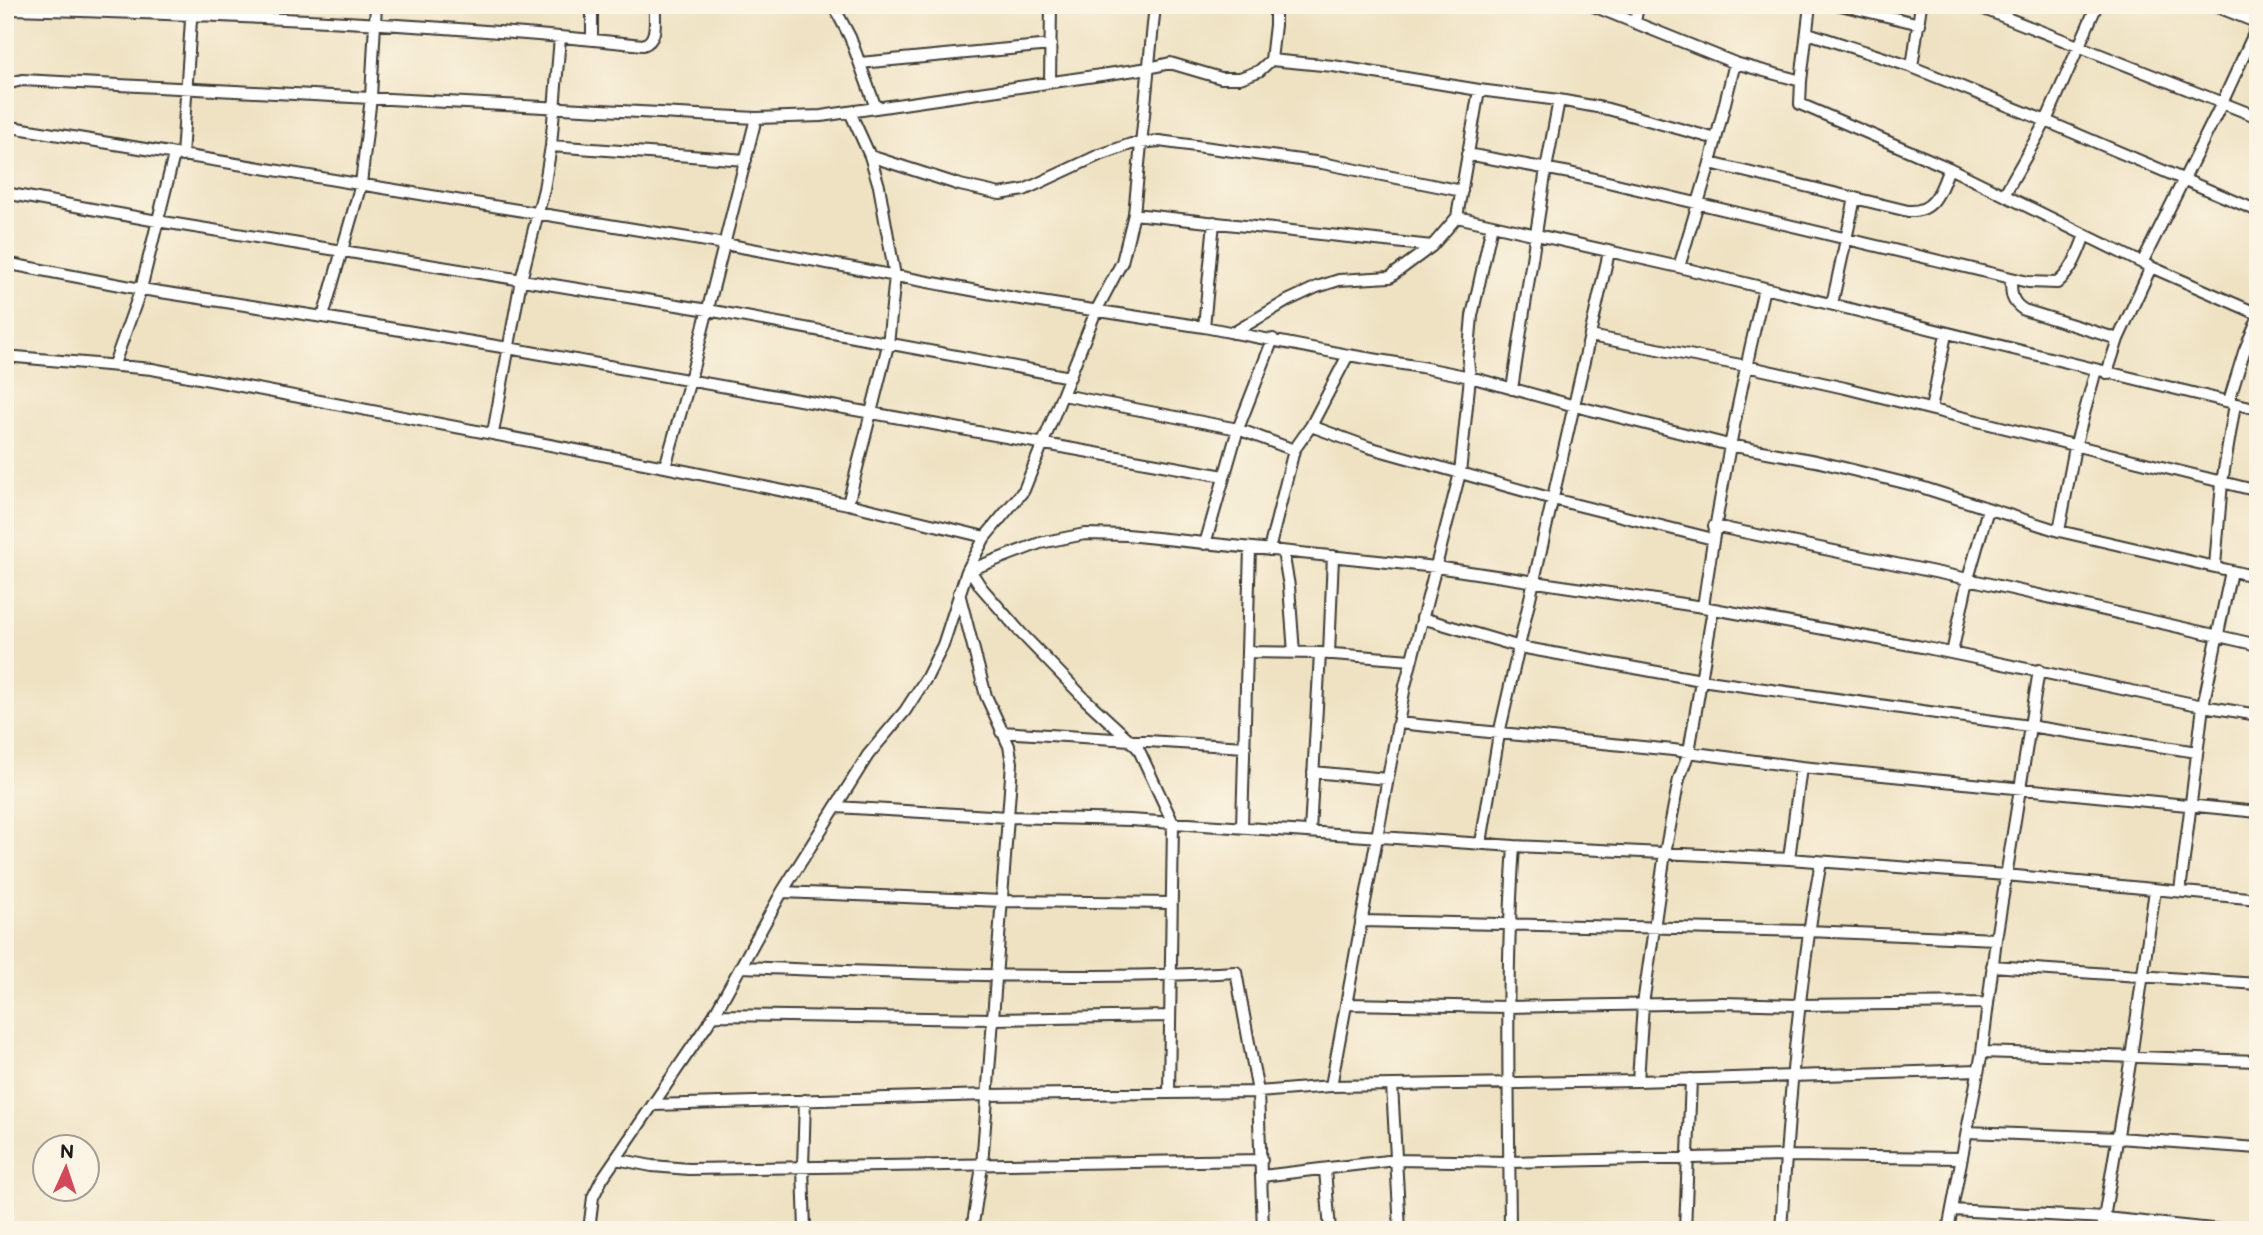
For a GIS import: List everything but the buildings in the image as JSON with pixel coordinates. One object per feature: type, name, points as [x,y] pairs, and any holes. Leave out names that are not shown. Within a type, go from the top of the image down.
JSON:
[{"type":"street","points":[[323,317],[361,184],[371,97],[376,5]]},
{"type":"street","points":[[592,5],[592,39]]},
{"type":"street","points":[[5,11],[243,11],[643,45],[653,38],[655,5]]},
{"type":"street","points":[[833,5],[850,37],[876,108]]},
{"type":"street","points":[[1050,82],[1051,5]]},
{"type":"street","points":[[589,1230],[593,1197],[714,1015],[782,892],[868,755],[905,710],[927,677],[943,645],[968,570],[985,537],[1024,489],[1096,311],[1122,262],[1134,214],[1155,5]]},
{"type":"street","points":[[5,88],[10,83],[22,80],[554,109],[756,118],[821,116],[1170,63],[1220,78],[1240,78],[1259,71],[1271,60],[1275,35],[1275,6],[1242,5]]},
{"type":"street","points":[[1591,5],[1735,63],[1801,81]]},
{"type":"street","points":[[1635,23],[1638,5]]},
{"type":"street","points":[[1810,5],[1800,104],[1949,168],[2258,316],[2232,402],[2215,566]]},
{"type":"street","points":[[1840,5],[1920,24]]},
{"type":"street","points":[[1912,67],[1921,5]]},
{"type":"street","points":[[1974,5],[2258,117]]},
{"type":"street","points":[[2004,195],[2046,121],[2097,5]]},
{"type":"street","points":[[2059,531],[2075,447],[2102,371],[2118,339],[2183,180],[2258,24],[2213,5]]},
{"type":"street","points":[[114,364],[141,289],[178,155],[187,88],[192,10]]},
{"type":"street","points":[[1808,33],[1912,67],[2258,211]]},
{"type":"street","points":[[494,433],[521,280],[539,214],[551,146],[560,37]]},
{"type":"street","points":[[860,63],[1051,45]]},
{"type":"street","points":[[1271,60],[1333,66],[1559,100],[1608,109],[1716,139]]},
{"type":"street","points":[[1679,267],[1710,163],[1735,63]]},
{"type":"street","points":[[1233,333],[1287,301],[1317,287],[1339,280],[1390,276],[1432,247],[1457,218],[1479,90]]},
{"type":"street","points":[[1512,389],[1559,100]]},
{"type":"street","points":[[848,504],[888,345],[895,276],[879,186],[870,156],[850,112]]},
{"type":"street","points":[[665,467],[690,380],[756,118]]},
{"type":"street","points":[[5,126],[725,244],[1096,311],[1273,339],[1470,377],[1575,407],[1908,483],[2059,531],[2258,577]]},
{"type":"street","points":[[870,156],[960,185],[1011,194],[1097,156],[1142,142],[1159,141],[1322,163],[1462,191]]},
{"type":"street","points":[[551,146],[746,160]]},
{"type":"street","points":[[1467,154],[1698,203],[2011,279],[2057,283],[2073,266],[2085,235]]},
{"type":"street","points":[[1710,163],[1919,212],[1927,208],[1940,191],[1949,168]]},
{"type":"street","points":[[5,193],[158,221],[708,310],[1070,377]]},
{"type":"street","points":[[1832,304],[1855,198]]},
{"type":"street","points":[[1134,214],[1432,247]]},
{"type":"street","points":[[1457,218],[1679,267],[2258,409]]},
{"type":"street","points":[[1204,327],[1214,222]]},
{"type":"street","points":[[1331,1086],[1411,660],[1460,473],[1470,377],[1468,360],[1472,316],[1492,225]]},
{"type":"street","points":[[1480,843],[1499,734],[1609,252]]},
{"type":"street","points":[[5,264],[141,289],[508,348],[1044,442],[1224,477]]},
{"type":"street","points":[[2011,279],[2011,297],[2016,305],[2024,310],[2118,339]]},
{"type":"street","points":[[1638,1081],[1643,1004],[1665,853],[1679,779],[1689,752],[1702,680],[1714,526],[1729,444],[1764,288]]},
{"type":"street","points":[[1931,409],[1947,334]]},
{"type":"street","points":[[1590,335],[1746,366],[1931,409],[2258,491]]},
{"type":"street","points":[[1205,544],[1238,429],[1273,339]]},
{"type":"street","points":[[1269,550],[1294,450],[1311,426],[1348,355]]},
{"type":"street","points":[[5,356],[152,369],[665,467],[848,504],[985,537]]},
{"type":"street","points":[[1063,395],[1238,429],[1294,450]]},
{"type":"street","points":[[1311,426],[1368,447],[1460,473],[1713,539]]},
{"type":"street","points":[[1952,653],[1968,579],[1988,509]]},
{"type":"street","points":[[1714,526],[1968,579],[2258,645]]},
{"type":"street","points":[[968,570],[1040,543],[1085,534],[1127,535],[1436,567],[1708,608],[1952,653],[2203,706],[2258,715]]},
{"type":"street","points":[[1242,826],[1250,548]]},
{"type":"street","points":[[1283,552],[1289,586],[1294,653]]},
{"type":"street","points":[[1310,832],[1333,556]]},
{"type":"street","points":[[968,570],[1021,633],[1086,700],[1130,739],[1145,761],[1173,822],[1169,1093]]},
{"type":"street","points":[[2180,891],[2203,706],[2231,571]]},
{"type":"street","points":[[959,593],[986,695],[1009,746],[1012,763],[982,1166],[972,1230]]},
{"type":"street","points":[[1422,618],[1520,647],[1702,680],[2197,752]]},
{"type":"street","points":[[1248,652],[1324,653],[1411,660]]},
{"type":"street","points":[[1948,1230],[1982,1052],[1996,939],[2039,670]]},
{"type":"street","points":[[1398,723],[1689,752],[1801,767],[2258,812]]},
{"type":"street","points":[[1001,732],[1245,747]]},
{"type":"street","points":[[1789,859],[1801,767]]},
{"type":"street","points":[[1313,772],[1387,779]]},
{"type":"street","points":[[836,807],[1008,817],[1173,822],[1514,846],[1789,859],[2006,875],[2258,899]]},
{"type":"street","points":[[1510,1230],[1507,1007],[1508,925],[1514,846]]},
{"type":"street","points":[[1781,1230],[1798,1005],[1821,862]]},
{"type":"street","points":[[2104,1224],[2155,890]]},
{"type":"street","points":[[782,892],[1002,901],[1172,903]]},
{"type":"street","points":[[1361,921],[1656,926],[1996,939]]},
{"type":"street","points":[[1992,966],[2258,984]]},
{"type":"street","points":[[741,967],[996,976],[1237,972],[1258,1092],[1264,1230]]},
{"type":"street","points":[[1346,1004],[1507,1007],[1723,1003],[1987,1003]]},
{"type":"street","points":[[714,1015],[994,1018],[1170,1016]]},
{"type":"street","points":[[1982,1052],[2258,1061]]},
{"type":"street","points":[[653,1105],[988,1095],[1258,1092],[1331,1086],[1638,1081],[1978,1070]]},
{"type":"street","points":[[1685,1230],[1691,1079]]},
{"type":"street","points":[[1392,1085],[1400,1230]]},
{"type":"street","points":[[805,1100],[805,1230]]},
{"type":"street","points":[[1967,1132],[2118,1138],[2258,1148]]},
{"type":"street","points":[[1262,1176],[1396,1160],[1509,1162],[1786,1156],[1962,1158]]},
{"type":"street","points":[[616,1159],[680,1168],[982,1166],[1262,1160]]},
{"type":"street","points":[[1325,1170],[1329,1230]]},
{"type":"street","points":[[1952,1210],[2104,1224],[2222,1230]]},
{"type":"street","points":[[2256,1230],[2258,1224]]}]
